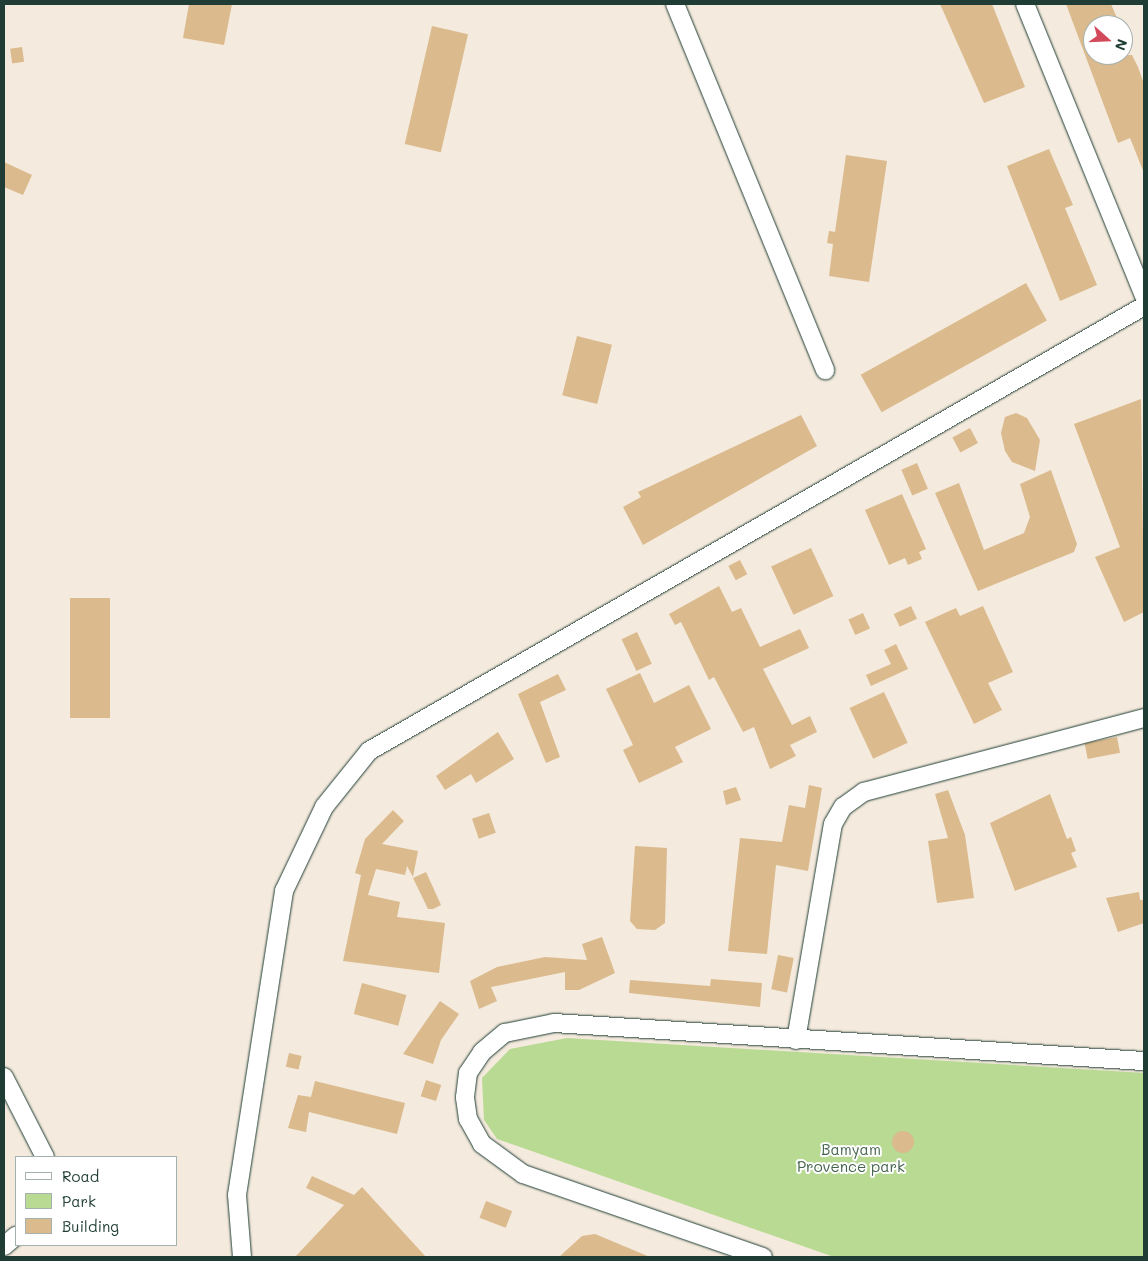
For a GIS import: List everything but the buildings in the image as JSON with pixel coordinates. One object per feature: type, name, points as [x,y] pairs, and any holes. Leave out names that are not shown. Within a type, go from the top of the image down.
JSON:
[{"type":"street","points":[[675,4],[825,370]]},
{"type":"street","points":[[1025,4],[1144,296]]},
{"type":"street","points":[[242,1257],[237,1195],[284,891],[324,807],[369,751],[1144,306]]},
{"type":"street","points":[[796,1040],[833,824],[843,807],[864,792],[1144,718]]},
{"type":"street","points":[[763,1257],[523,1174],[482,1144],[468,1120],[468,1073],[482,1052],[505,1033],[554,1023],[1144,1061]]},
{"type":"street","points":[[4,1077],[44,1156]]},
{"type":"street","points":[[4,1246],[15,1237]]},
{"type":"green space","name":"Bamyam Provence park","points":[[567,1038],[1144,1073],[1144,1257],[834,1257],[497,1139],[484,1120],[482,1078],[510,1049]]}]
